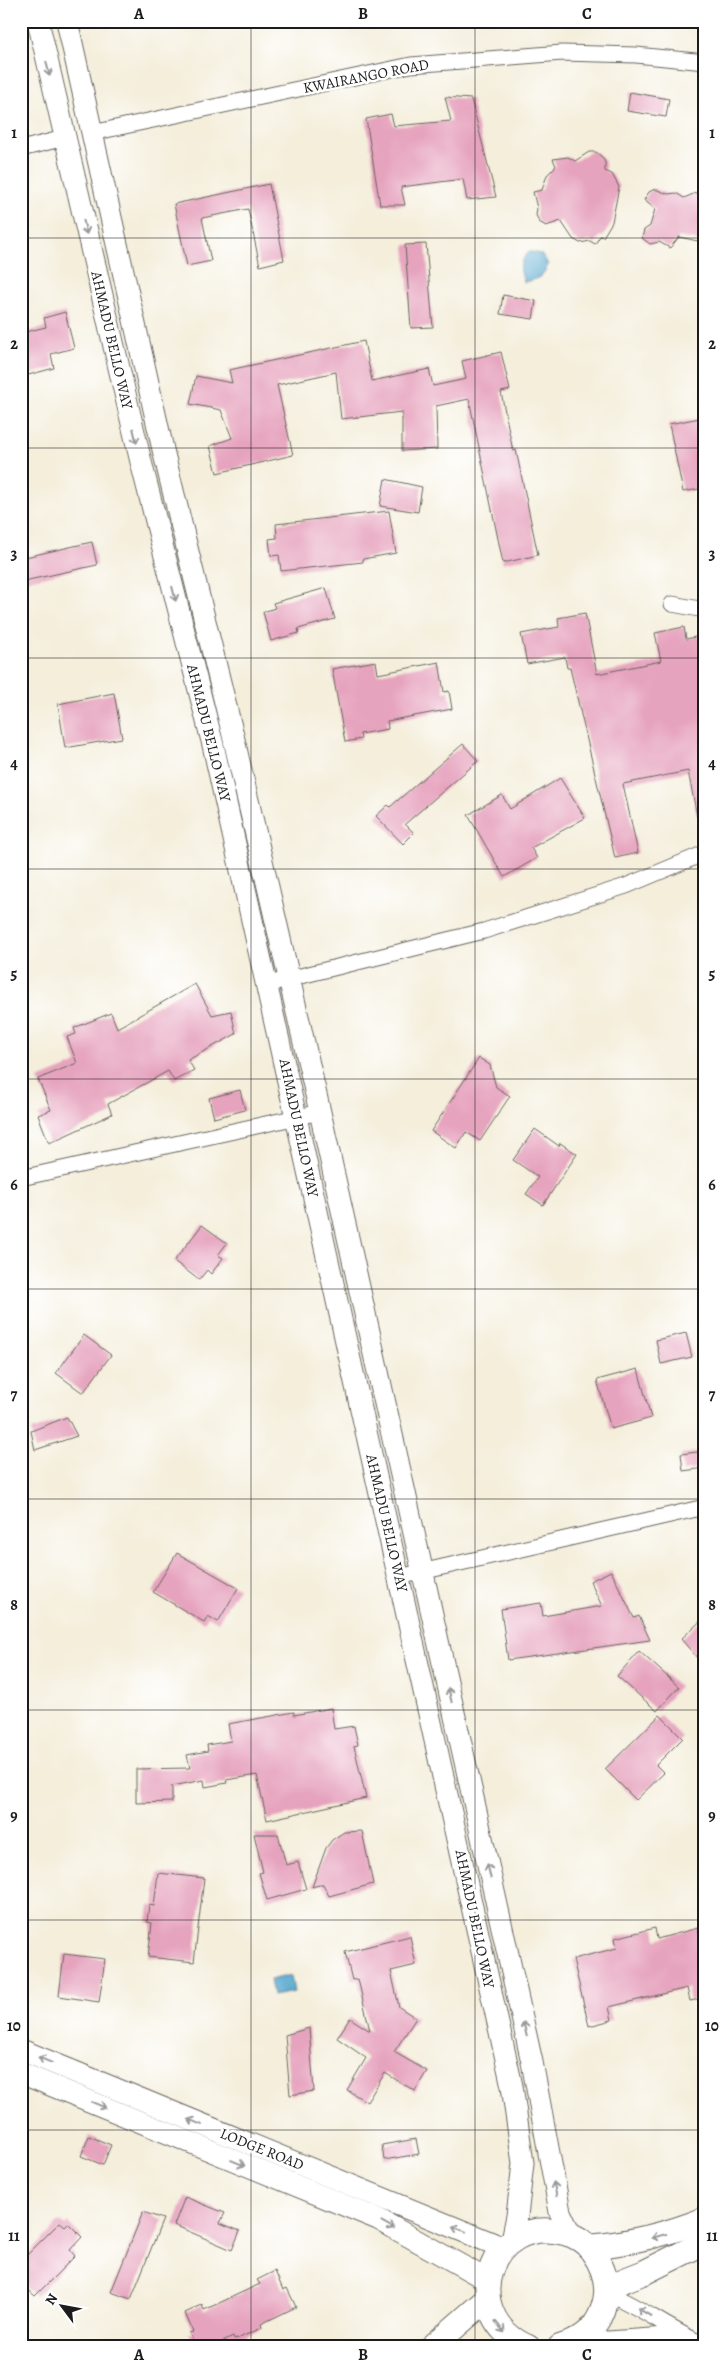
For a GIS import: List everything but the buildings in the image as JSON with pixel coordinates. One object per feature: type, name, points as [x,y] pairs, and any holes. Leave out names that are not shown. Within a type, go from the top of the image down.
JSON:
[{"type":"main road","name":"AHMADU BELLO WAY","points":[[38,21],[141,462],[213,745],[268,984],[520,2130],[523,2163],[518,2216],[508,2244]]},
{"type":"main road","name":"AHMADU BELLO WAY","points":[[67,21],[164,454],[290,978],[532,2062],[560,2212],[580,2241]]},
{"type":"main road","points":[[434,1736],[458,1730]]},
{"type":"main road","name":"LODGE ROAD","points":[[21,2050],[508,2244]]},
{"type":"main road","name":"LODGE ROAD","points":[[21,2073],[378,2219],[487,2290]]},
{"type":"main road","points":[[528,2347],[515,2342],[502,2330],[492,2316],[487,2290],[493,2262],[508,2244],[531,2232],[551,2229],[580,2241],[627,2244],[675,2231],[705,2219]]},
{"type":"main road","points":[[569,2344],[593,2328],[603,2312],[607,2290],[602,2265],[580,2241]]},
{"type":"main road","points":[[607,2290],[705,2242]]},
{"type":"main road","points":[[432,2347],[487,2290]]},
{"type":"street","name":"KWAIRANGO ROAD","points":[[92,133],[411,65],[562,53],[636,55],[705,62]]},
{"type":"street","points":[[21,149],[64,138]]},
{"type":"street","points":[[672,604],[705,610]]},
{"type":"street","points":[[268,984],[484,931],[626,886],[705,852]]},
{"type":"street","points":[[21,1178],[320,1112]]},
{"type":"street","points":[[399,1577],[705,1507]]},
{"type":"street","points":[[607,2290],[680,2334],[705,2345]]},
{"type":"street","points":[[569,2344],[680,2334]]},
{"type":"water","points":[[529,252],[541,255],[548,265],[539,277],[524,282],[521,266],[523,259]]},
{"type":"water","points":[[291,1975],[294,1992],[273,1996],[270,1980]]}]
